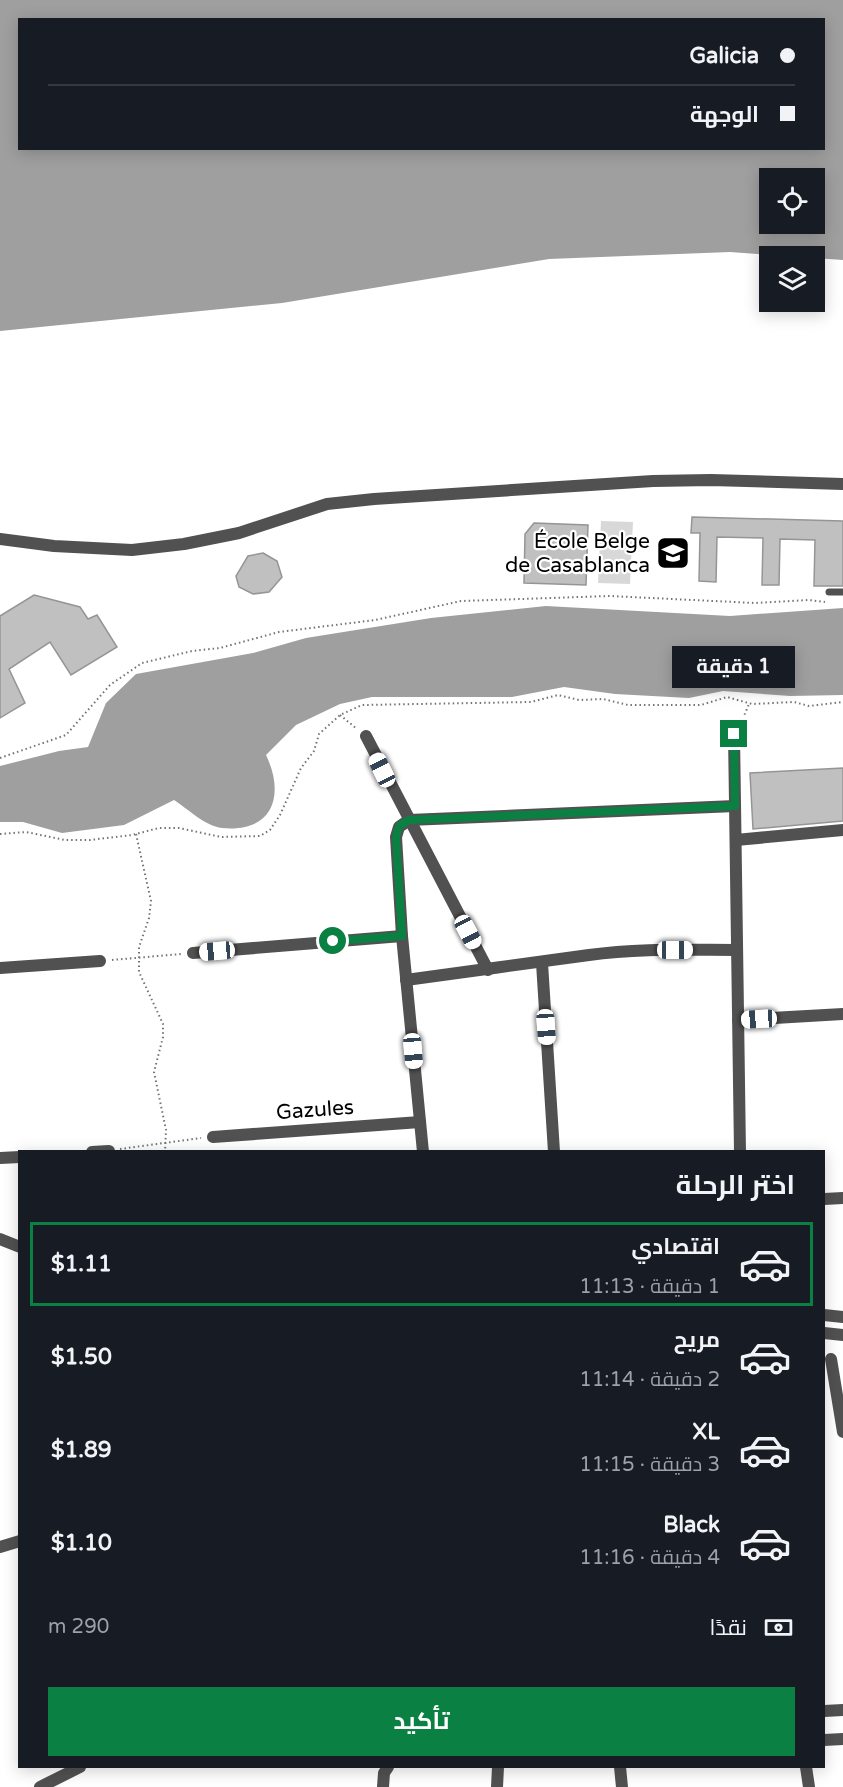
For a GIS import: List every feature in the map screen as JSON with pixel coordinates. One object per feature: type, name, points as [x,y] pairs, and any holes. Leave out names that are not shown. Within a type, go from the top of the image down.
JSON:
[{"type":"street","points":[[0,539],[54,546],[132,550],[184,544],[239,532],[327,504],[374,499],[653,481],[711,480],[843,484]]},
{"type":"street","points":[[734,734],[740,1150]]},
{"type":"street","points":[[366,736],[488,970]]},
{"type":"street","points":[[423,1150],[402,936],[396,837],[399,826],[409,820],[735,806]]},
{"type":"street","points":[[736,840],[843,830]]},
{"type":"street","points":[[193,953],[402,936]]},
{"type":"street","points":[[406,980],[590,955],[654,950],[736,950]]},
{"type":"street","points":[[0,968],[100,961]]},
{"type":"street","points":[[542,963],[554,1150]]},
{"type":"street","points":[[738,1020],[843,1014]]},
{"type":"street","name":"Gazules","points":[[213,1137],[420,1122]]},
{"type":"street","points":[[0,1158],[18,1157]]},
{"type":"street","points":[[825,1199],[843,1197]]},
{"type":"street","points":[[0,1239],[18,1246]]},
{"type":"street","points":[[825,1315],[843,1317]]},
{"type":"street","points":[[825,1334],[843,1335]]},
{"type":"street","points":[[831,1359],[843,1432]]},
{"type":"street","points":[[0,1547],[18,1542]]},
{"type":"street","points":[[825,1711],[843,1710]]},
{"type":"street","points":[[825,1740],[843,1739]]},
{"type":"street","points":[[40,1787],[78,1768]]},
{"type":"street","points":[[383,1787],[384,1773],[387,1768]]},
{"type":"street","points":[[620,1768],[622,1787]]},
{"type":"street","points":[[806,1768],[809,1787]]},
{"type":"lane","points":[[829,592],[843,592]]},
{"type":"path","points":[[0,758],[66,735],[110,685],[142,663],[192,651],[220,648],[279,632],[375,620],[461,601],[610,596],[754,603],[809,600],[834,602]]},
{"type":"path","points":[[0,834],[26,832],[65,840],[136,834],[159,828],[179,828],[221,837],[260,836],[270,830],[280,815],[302,768],[314,751],[319,734],[340,716],[362,705],[531,702],[558,695],[579,700],[603,699],[628,705],[701,705],[727,698],[749,704],[794,702],[809,706],[843,702]]},
{"type":"path","points":[[734,734],[749,704]]},
{"type":"path","points":[[340,716],[366,736]]},
{"type":"path","points":[[136,834],[151,901],[138,959],[139,972],[163,1024],[163,1037],[154,1072],[166,1130],[165,1150]]},
{"type":"path","points":[[100,961],[193,953]]},
{"type":"path","points":[[116,1150],[213,1137]]},
{"type":"shaded area","points":[[0,0],[843,0],[843,260],[825,259],[825,246],[759,246],[759,254],[730,252],[549,259],[282,303],[0,331]]},
{"type":"shaded area","points":[[601,521],[633,522],[630,584],[598,583]]},
{"type":"shaded area","points":[[546,606],[730,616],[843,608],[843,695],[790,696],[723,691],[689,698],[615,694],[564,687],[512,697],[372,697],[340,704],[296,725],[266,755],[272,770],[274,797],[271,808],[264,817],[253,824],[240,828],[216,827],[203,821],[174,800],[124,825],[62,833],[23,822],[0,822],[0,766],[59,751],[88,747],[106,703],[136,674],[253,653],[306,638],[431,618]]},
{"type":"building","points":[[692,517],[843,521],[843,586],[814,586],[815,540],[780,539],[779,585],[762,585],[763,538],[717,537],[716,582],[699,581],[700,533],[691,533]]},
{"type":"building","points":[[534,523],[588,525],[586,585],[524,583],[525,534]]},
{"type":"building","points":[[263,553],[277,561],[282,577],[269,592],[253,594],[239,587],[236,576],[248,556]]},
{"type":"building","points":[[34,595],[80,607],[88,619],[97,615],[117,647],[71,675],[50,642],[9,669],[25,703],[0,718],[0,616]]},
{"type":"building","points":[[843,768],[843,821],[753,829],[750,773]]},
{"type":"place","name":"École Belge de Casablanca","points":[[673,553]]},
{"type":"route","points":[[333,941],[402,936],[396,837],[399,826],[409,820],[735,806],[734,734]]}]
